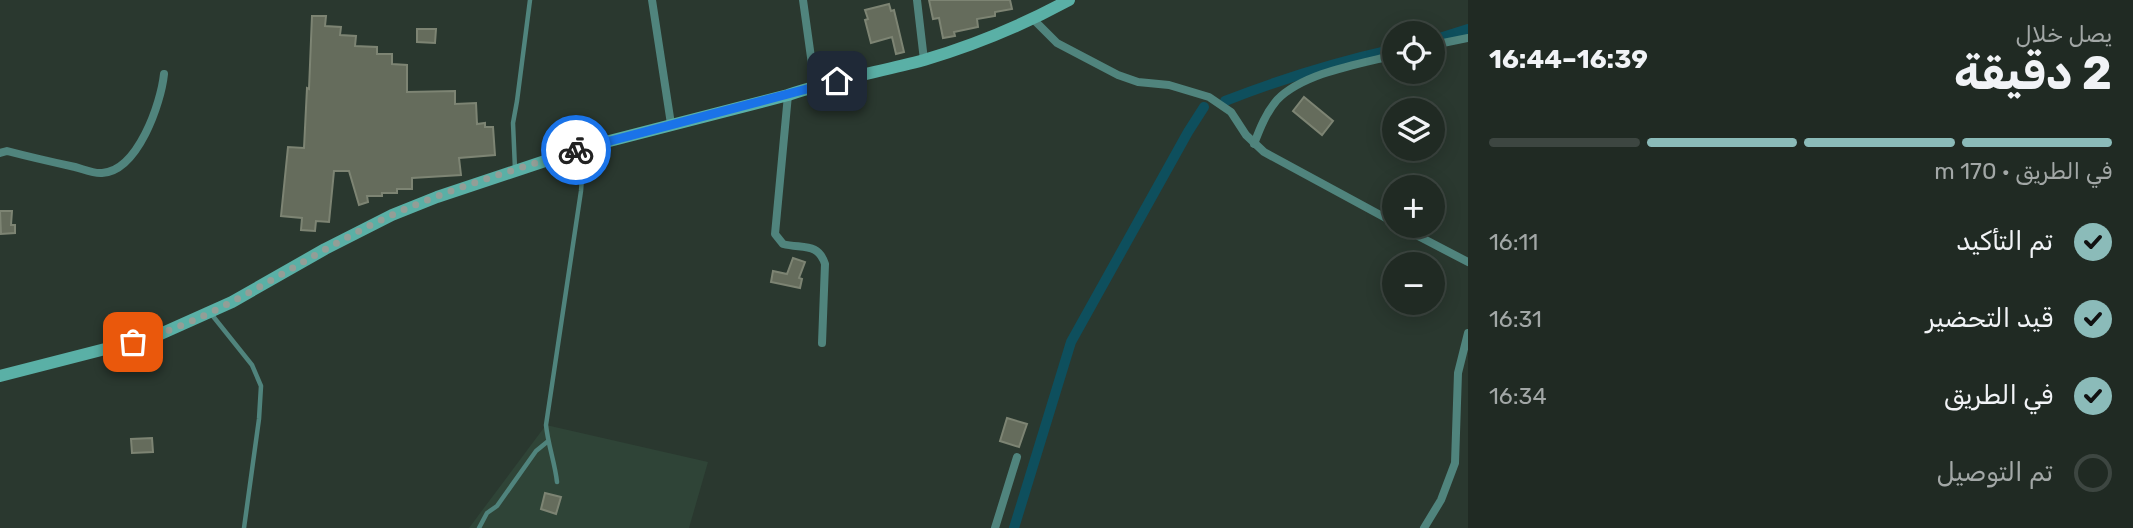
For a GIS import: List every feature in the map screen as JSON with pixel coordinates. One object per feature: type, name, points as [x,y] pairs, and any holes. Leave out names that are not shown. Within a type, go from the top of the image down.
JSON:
[{"type":"main road","points":[[0,376],[156,336],[210,312],[392,215],[515,171],[671,124],[924,60],[994,36],[1069,0]]},
{"type":"street","points":[[652,0],[671,124]]},
{"type":"street","points":[[803,0],[815,86]]},
{"type":"street","points":[[917,0],[924,60]]},
{"type":"street","points":[[1033,19],[1057,43],[1118,75],[1138,82],[1168,85],[1209,97],[1231,112],[1254,144],[1264,152],[1382,217]]},
{"type":"street","points":[[1445,43],[1468,38]]},
{"type":"street","points":[[1254,144],[1262,121],[1278,99],[1300,83],[1382,58]]},
{"type":"street","points":[[0,153],[7,151],[102,173],[120,166],[136,150],[148,130],[163,86],[164,74]]},
{"type":"street","points":[[788,95],[775,234],[783,244],[817,250],[822,254],[825,264],[822,343]]},
{"type":"street","points":[[1422,238],[1468,262]]},
{"type":"street","points":[[1424,528],[1441,500],[1455,463],[1458,373],[1468,332]]},
{"type":"street","points":[[995,528],[1017,457]]},
{"type":"lane","points":[[515,171],[513,123],[530,0]]},
{"type":"lane","points":[[557,482],[555,464],[547,442],[546,425],[581,191],[583,163],[579,150]]},
{"type":"lane","points":[[210,312],[252,365],[261,386],[259,419],[243,528]]},
{"type":"lane","points":[[479,528],[487,513],[498,506],[537,451],[547,442]]},
{"type":"shaded area","points":[[546,425],[708,462],[689,528],[469,528]]},
{"type":"building","points":[[929,0],[1010,0],[1012,9],[977,19],[978,27],[954,32],[955,36],[943,38],[939,18],[933,19]]},
{"type":"building","points":[[889,4],[891,11],[894,10],[904,52],[896,54],[892,37],[871,43],[865,20],[868,19],[865,10]]},
{"type":"building","points":[[312,16],[326,16],[325,26],[341,27],[340,35],[356,36],[355,46],[377,47],[377,54],[392,54],[392,64],[407,65],[407,92],[455,91],[455,104],[476,103],[477,124],[485,123],[485,127],[493,127],[495,155],[459,158],[461,175],[412,178],[412,189],[397,189],[397,193],[382,193],[382,196],[367,196],[368,202],[359,205],[349,171],[334,171],[329,222],[316,221],[315,231],[301,230],[302,218],[281,216],[288,147],[304,148]]},
{"type":"building","points":[[417,29],[436,29],[435,43],[417,42]]},
{"type":"building","points":[[1304,97],[1333,121],[1322,135],[1293,111]]},
{"type":"building","points":[[0,211],[12,211],[11,225],[15,225],[15,233],[1,234]]},
{"type":"building","points":[[793,258],[805,262],[799,278],[802,279],[800,288],[771,282],[773,271],[787,274]]},
{"type":"building","points":[[1007,418],[1027,424],[1019,447],[1000,441]]},
{"type":"building","points":[[152,438],[153,452],[132,453],[131,439]]},
{"type":"building","points":[[545,493],[561,497],[556,514],[541,509]]},
{"type":"waterway","points":[[1445,36],[1468,29]]},
{"type":"waterway","points":[[1225,101],[1267,85],[1382,52]]},
{"type":"waterway","points":[[1014,528],[1071,342],[1204,107]]},
{"type":"way so far","points":[[133,342],[156,336],[232,302],[325,249],[392,215],[576,150]]},
{"type":"route","points":[[576,150],[837,81]]}]
